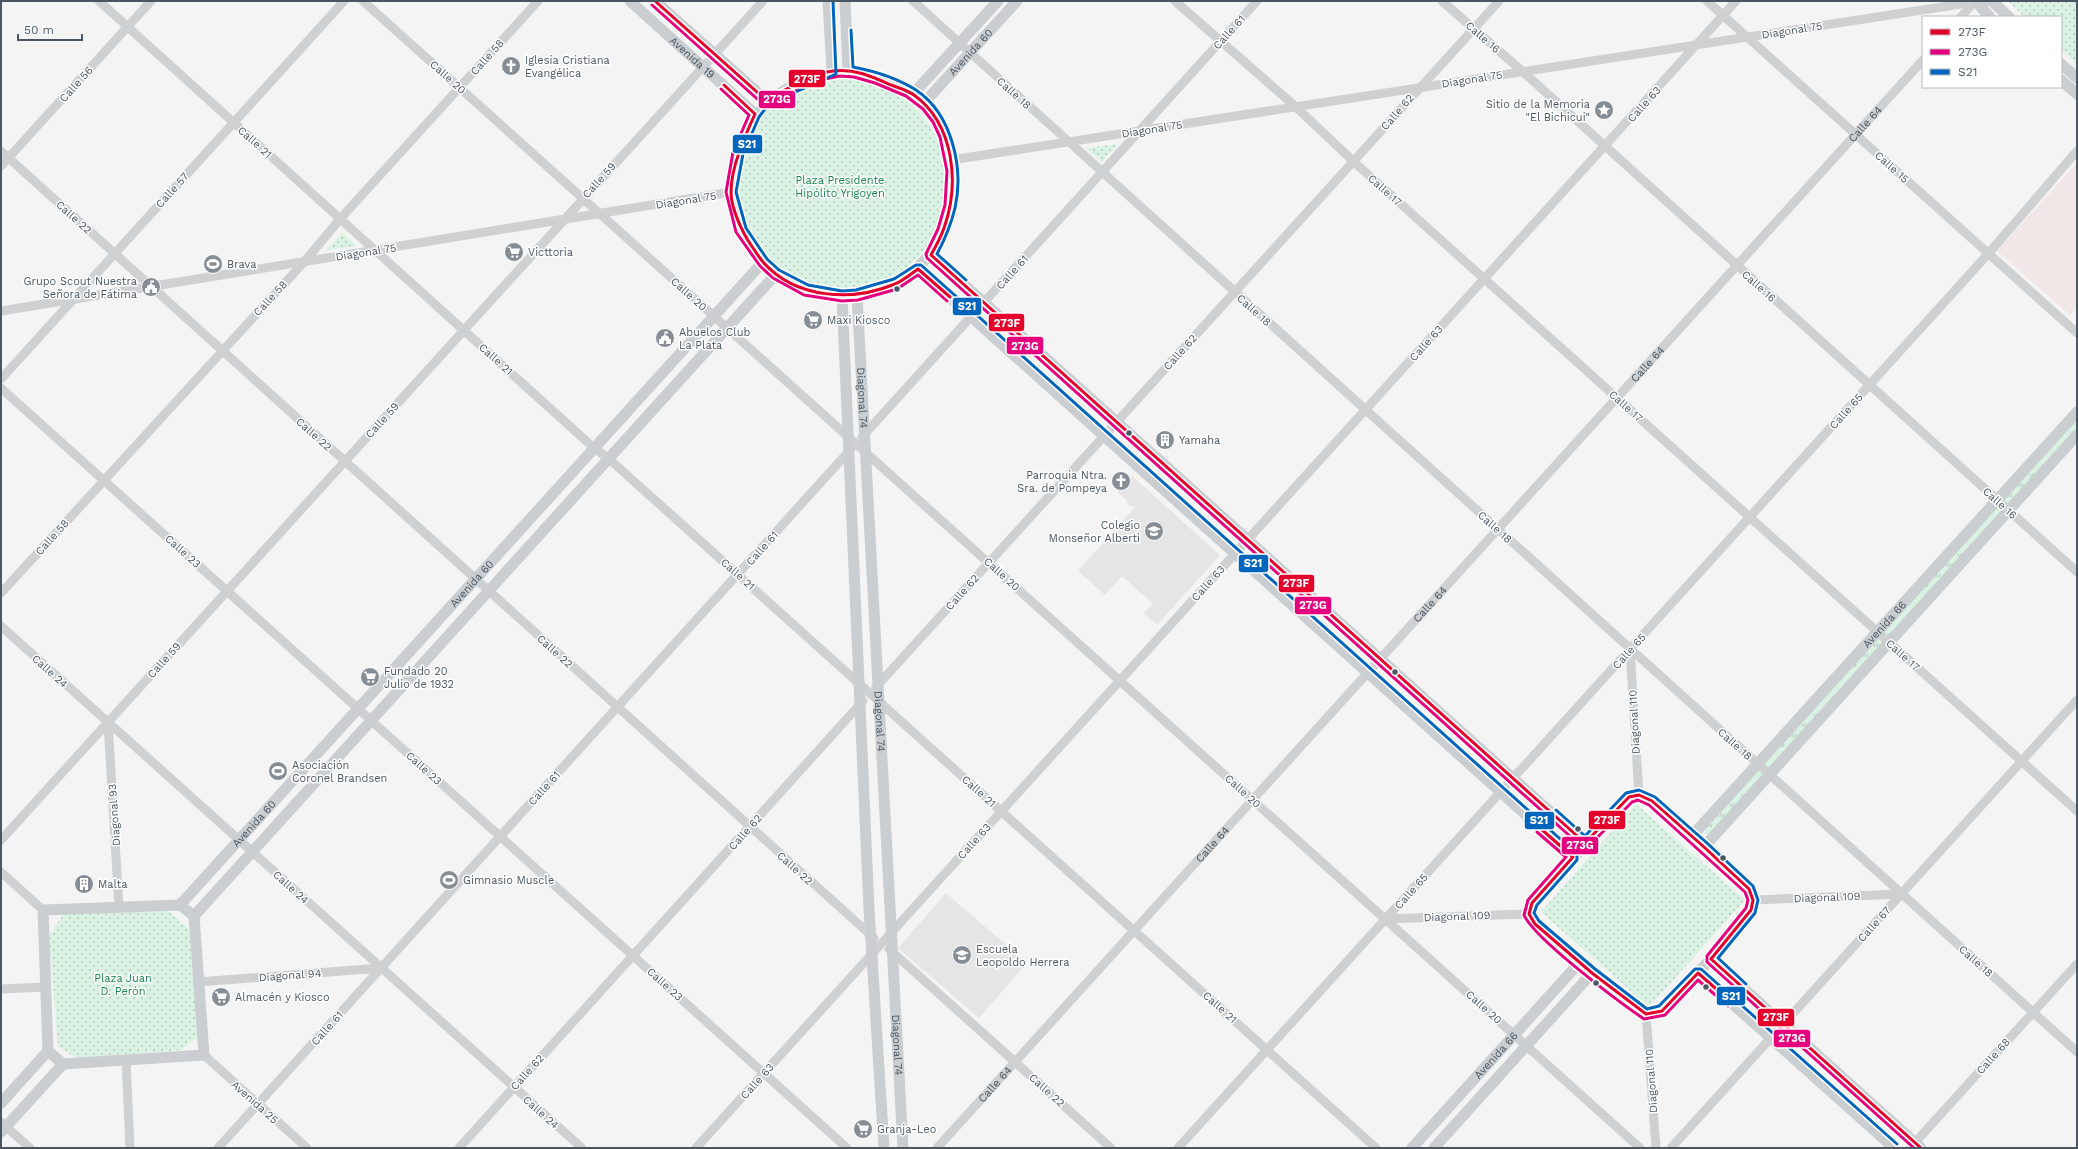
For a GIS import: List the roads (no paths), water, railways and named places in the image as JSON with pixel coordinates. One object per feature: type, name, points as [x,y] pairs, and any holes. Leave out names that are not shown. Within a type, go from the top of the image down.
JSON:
[{"type":"main road","name":"Avenida 19","points":[[630,1],[756,114]]},
{"type":"main road","name":"Avenida 19","points":[[655,1],[766,100]]},
{"type":"main road","points":[[828,1],[832,72]]},
{"type":"main road","points":[[845,1],[848,71]]},
{"type":"main road","name":"Avenida 60","points":[[913,94],[998,1]]},
{"type":"main road","name":"Avenida 60","points":[[924,103],[1017,1]]},
{"type":"main road","points":[[1974,1],[1989,16]]},
{"type":"main road","points":[[1994,2],[2008,16]]},
{"type":"main road","points":[[2062,65],[2077,78]]},
{"type":"main road","points":[[848,71],[881,80],[913,94],[924,103],[936,119],[946,139],[951,160],[953,190],[946,222],[931,255],[918,269],[896,284],[857,296],[842,296],[806,290],[776,274],[763,262],[741,230],[731,192],[738,153],[756,114],[766,100],[832,72],[848,71]]},
{"type":"main road","points":[[2062,81],[2077,94]]},
{"type":"main road","points":[[931,255],[1585,843]]},
{"type":"main road","name":"Avenida 60","points":[[180,905],[763,262]]},
{"type":"main road","points":[[918,269],[1573,857]]},
{"type":"main road","name":"Avenida 60","points":[[194,916],[776,274]]},
{"type":"main road","name":"Diagonal 74","points":[[842,296],[848,436],[852,448],[860,703],[871,936],[884,1148]]},
{"type":"main road","name":"Diagonal 74","points":[[857,296],[903,1148]]},
{"type":"main road","name":"Avenida 66","points":[[1692,836],[2077,412]]},
{"type":"main road","name":"Avenida 66","points":[[1704,847],[2077,435]]},
{"type":"main road","points":[[1638,795],[1652,802],[1692,836],[1749,890],[1753,900],[1751,910],[1711,959],[1662,1011],[1646,1014],[1592,973],[1535,924],[1529,914],[1532,902],[1629,797],[1638,795]]},
{"type":"main road","points":[[1,1103],[48,1051],[44,910],[180,905],[194,916],[204,1055],[63,1064],[3,1127]]},
{"type":"main road","points":[[1711,959],[1915,1146]]},
{"type":"main road","name":"Avenida 66","points":[[1412,1148],[1580,962]]},
{"type":"main road","points":[[1698,972],[1894,1148]]},
{"type":"main road","name":"Avenida 66","points":[[1434,1148],[1592,973]]},
{"type":"main road","points":[[48,1051],[63,1064]]},
{"type":"street","name":"Calle 21","points":[[99,1],[594,448],[608,458],[738,574],[1376,1148]]},
{"type":"street","name":"Calle 56","points":[[1,166],[151,1]]},
{"type":"street","name":"Calle 57","points":[[1,379],[344,1]]},
{"type":"street","name":"Calle 20","points":[[363,1],[848,436]]},
{"type":"street","name":"Calle 58","points":[[1,593],[304,262],[340,219],[538,1]]},
{"type":"street","name":"Calle 59","points":[[1,840],[762,1]]},
{"type":"street","name":"Calle 18","points":[[913,1],[2077,1052]]},
{"type":"street","name":"Calle 17","points":[[1175,1],[1296,107],[1353,161],[2077,811]]},
{"type":"street","name":"Calle 61","points":[[218,1148],[1102,172],[1142,130],[1257,1]]},
{"type":"street","name":"Calle 16","points":[[1442,1],[2077,572]]},
{"type":"street","name":"Calle 62","points":[[459,1148],[750,827],[860,703],[870,694],[1235,292],[1418,88],[1499,1]]},
{"type":"street","name":"Calle 15","points":[[1707,1],[2077,333]]},
{"type":"street","name":"Calle 63","points":[[696,1148],[1736,1]]},
{"type":"street","name":"Diagonal 75","points":[[951,160],[1974,1],[1994,2]]},
{"type":"street","points":[[1962,16],[1974,1]]},
{"type":"street","name":"Calle 64","points":[[937,1148],[1922,61]]},
{"type":"street","name":"Calle 22","points":[[1,151],[871,936],[892,952],[1111,1148]]},
{"type":"street","name":"Calle 65","points":[[1178,1148],[1988,254],[2077,151]]},
{"type":"street","name":"Diagonal 75","points":[[1,311],[731,192]]},
{"type":"street","name":"Calle 23","points":[[1,388],[847,1148]]},
{"type":"street","name":"Calle 20","points":[[852,448],[865,452],[1640,1148]]},
{"type":"street","name":"Calle 24","points":[[1,626],[582,1148]]},
{"type":"street","name":"Diagonal 110","points":[[1630,649],[1638,795]]},
{"type":"street","name":"Calle 67","points":[[1671,1148],[2077,700]]},
{"type":"street","name":"Diagonal 93","points":[[108,722],[119,908]]},
{"type":"street","points":[[1,872],[44,910]]},
{"type":"street","name":"Diagonal 109","points":[[1753,900],[1901,894]]},
{"type":"street","name":"Diagonal 109","points":[[1385,919],[1529,914]]},
{"type":"street","name":"Calle 68","points":[[1915,1146],[2077,964]]},
{"type":"street","name":"Diagonal 94","points":[[198,982],[381,968]]},
{"type":"street","points":[[1,989],[46,987]]},
{"type":"street","name":"Diagonal 110","points":[[1646,1014],[1656,1148]]},
{"type":"street","name":"Avenida 25","points":[[204,1055],[307,1148]]},
{"type":"street","points":[[126,1060],[130,1148]]},
{"type":"street","points":[[3,1127],[30,1148]]},
{"type":"place","name":"Iglesia Cristiana Evangélica","points":[[511,66]]},
{"type":"place","name":"Sitio de la Memoria \"El Bichicui\"","points":[[1604,110]]},
{"type":"place","name":"Victtoria","points":[[514,252]]},
{"type":"place","name":"Brava","points":[[213,264]]},
{"type":"place","name":"Grupo Scout Nuestra Señora de Fátima","points":[[151,287]]},
{"type":"place","name":"Maxi Kiosco","points":[[813,320]]},
{"type":"place","name":"Abuelos Club La Plata","points":[[665,338]]},
{"type":"place","name":"Yamaha","points":[[1165,440]]},
{"type":"place","name":"Parroquia Ntra. Sra. de Pompeya","points":[[1121,481]]},
{"type":"place","name":"Colegio Monseñor Alberti","points":[[1154,531]]},
{"type":"place","name":"Fundado 20 Julio de 1932","points":[[370,677]]},
{"type":"place","name":"Asociación Coronel Brandsen","points":[[278,771]]},
{"type":"place","name":"Gimnasio Muscle","points":[[449,880]]},
{"type":"place","name":"Malta","points":[[84,884]]},
{"type":"place","name":"Escuela Leopoldo Herrera","points":[[962,955]]},
{"type":"place","name":"Almacén y Kiosco","points":[[221,997]]},
{"type":"place","name":"Granja-Leo","points":[[863,1129]]},
{"type":"park label","name":"Plaza Presidente Hipólito Yrigoyen","points":[[840,186]]},
{"type":"park label","name":"Plaza Juan D. Perón","points":[[123,984]]}]
